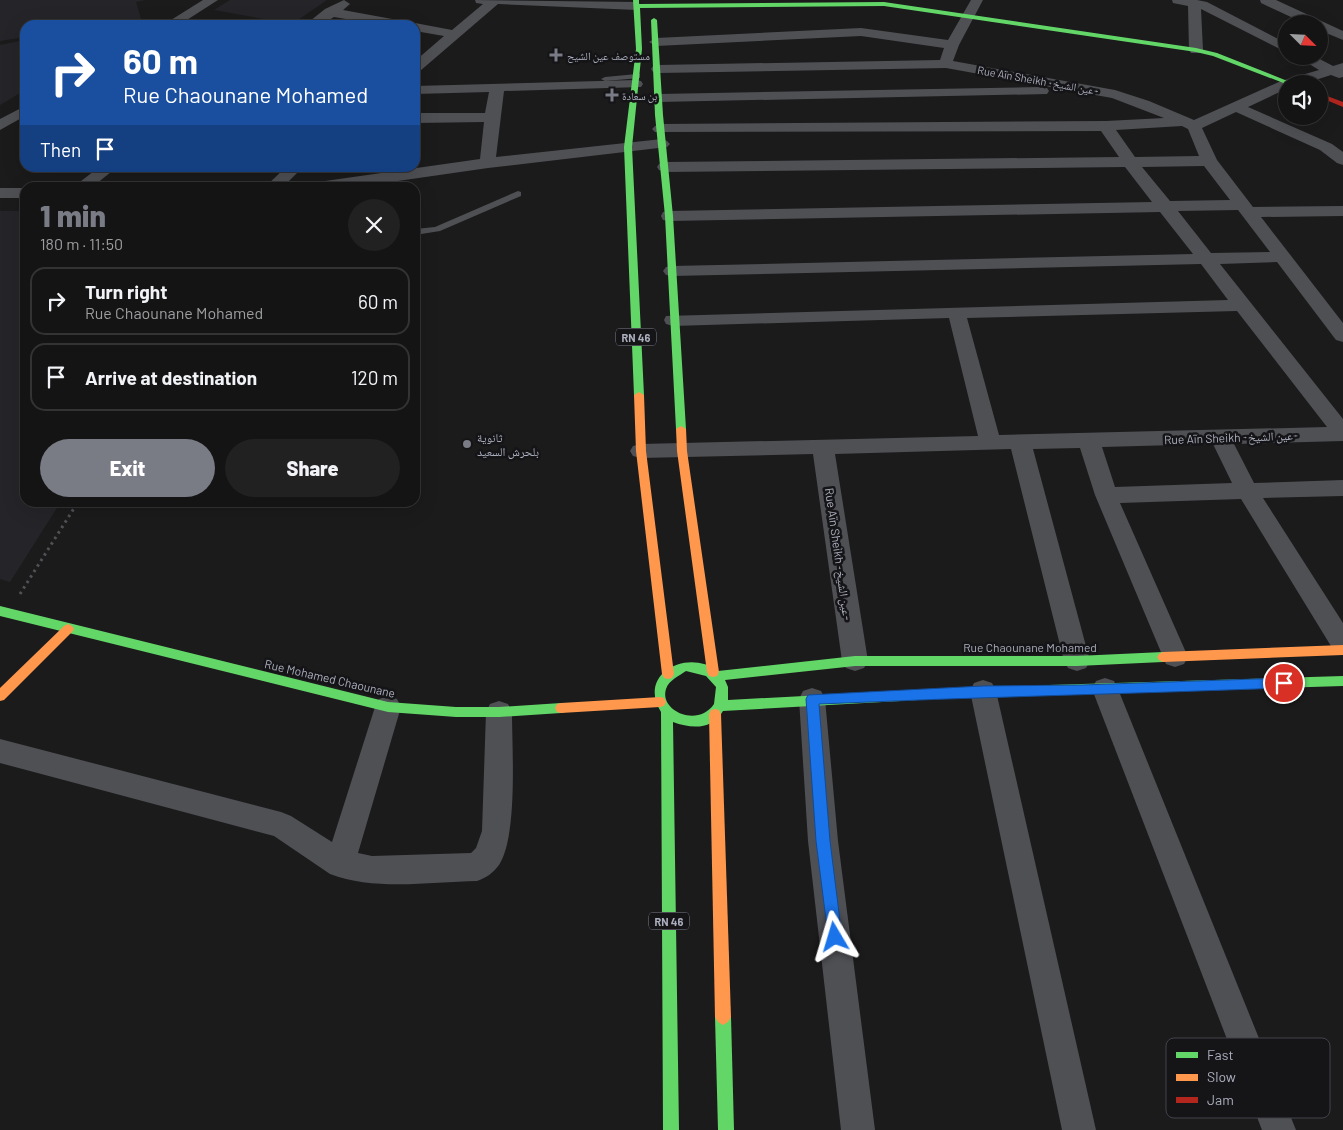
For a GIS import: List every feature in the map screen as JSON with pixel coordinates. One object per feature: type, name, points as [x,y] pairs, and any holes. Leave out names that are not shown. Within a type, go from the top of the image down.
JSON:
[{"type":"main road","points":[[636,3],[884,2],[968,17],[1196,50],[1215,54],[1278,80]]},
{"type":"main road","name":"RN 46","points":[[636,3],[638,49],[628,147],[641,451],[668,674]]},
{"type":"main road","name":"RN 46","points":[[653,3],[661,136],[669,216],[682,451],[715,674]]},
{"type":"main road","points":[[1328,99],[1343,105]]},
{"type":"main road","name":"Rue Mohamed Chaounane","points":[[4,612],[388,708],[456,712],[499,712],[663,707]]},
{"type":"main road","points":[[0,696],[68,629]]},
{"type":"main road","name":"Rue Chaounane Mohamed","points":[[715,674],[855,661],[1077,661],[1343,650]]},
{"type":"main road","points":[[726,1130],[718,710],[725,699],[725,691],[715,674],[695,666],[676,669],[668,674],[659,687],[663,707],[674,717],[690,722],[699,721],[718,710],[812,699],[983,691],[1343,681]]},
{"type":"main road","name":"RN 46","points":[[663,707],[671,1130]]},
{"type":"street","points":[[178,20],[212,0]]},
{"type":"street","points":[[319,20],[350,0]]},
{"type":"street","points":[[946,64],[952,45],[977,0]]},
{"type":"street","points":[[1178,0],[1194,3],[1278,44]]},
{"type":"street","points":[[1266,0],[1298,15]]},
{"type":"street","points":[[420,60],[454,34],[487,1],[636,3]]},
{"type":"street","points":[[1194,3],[1196,50]]},
{"type":"street","points":[[330,12],[375,20]]},
{"type":"street","points":[[420,28],[454,34]]},
{"type":"street","points":[[1328,29],[1343,36]]},
{"type":"street","points":[[656,42],[861,32],[952,45]]},
{"type":"street","name":"Rue Aïn Sheikh -عين الشيخ-","points":[[658,69],[946,64],[1098,90],[1144,104],[1190,124]]},
{"type":"street","points":[[1325,65],[1339,71]]},
{"type":"street","points":[[1324,75],[1339,71]]},
{"type":"street","points":[[420,90],[636,80]]},
{"type":"street","points":[[488,163],[492,117],[498,87]]},
{"type":"street","points":[[374,182],[488,163],[628,147],[661,136],[1190,124],[1278,89]]},
{"type":"street","points":[[659,98],[1098,90]]},
{"type":"street","points":[[1236,107],[1326,147],[1343,160]]},
{"type":"street","points":[[0,125],[20,113]]},
{"type":"street","points":[[420,118],[492,117]]},
{"type":"street","points":[[1190,124],[1209,161],[1343,336]]},
{"type":"street","name":"Rue Aïn Sheikh -عين الشيخ-","points":[[1106,126],[1130,162],[1163,205],[1343,434]]},
{"type":"street","points":[[665,167],[1209,161]]},
{"type":"street","points":[[88,182],[102,172]]},
{"type":"street","points":[[279,182],[290,172]]},
{"type":"street","points":[[0,193],[20,193]]},
{"type":"street","points":[[669,216],[1163,205],[1343,211]]},
{"type":"street","points":[[672,271],[1283,257]]},
{"type":"street","points":[[674,320],[1242,305]]},
{"type":"street","points":[[1324,312],[1343,312]]},
{"type":"street","points":[[957,314],[991,444]]},
{"type":"street","name":"Rue Aïn Sheikh -عين الشيخ-","points":[[641,451],[1343,434]]},
{"type":"street","points":[[1220,438],[1247,491],[1343,644]]},
{"type":"street","points":[[1089,441],[1106,495],[1175,657]]},
{"type":"street","points":[[1020,442],[1077,661]]},
{"type":"street","name":"Rue Aïn Sheikh -عين الشيخ-","points":[[824,448],[855,661]]},
{"type":"street","points":[[1106,495],[1343,488]]},
{"type":"street","points":[[1106,689],[1243,1038]]},
{"type":"street","points":[[983,691],[1079,1130]]},
{"type":"street","points":[[812,699],[823,841],[858,1130]]},
{"type":"street","points":[[340,864],[388,708]]},
{"type":"street","points":[[0,750],[281,825],[340,864],[372,870],[476,867],[488,856],[496,831],[499,712]]},
{"type":"street","points":[[1274,1118],[1279,1130]]},
{"type":"lane","points":[[605,79],[636,80]]},
{"type":"lane","points":[[420,231],[437,229],[518,194]]},
{"type":"path","points":[[4,612],[75,507]]},
{"type":"shaded area","points":[[0,0],[145,0],[136,2],[141,19],[20,20],[20,38],[0,41]]},
{"type":"shaded area","points":[[230,0],[327,0],[298,20],[270,20],[214,10]]},
{"type":"shaded area","points":[[20,41],[20,93],[0,105],[0,45]]},
{"type":"shaded area","points":[[0,211],[20,211],[20,507],[57,507],[10,582],[0,579]]},
{"type":"traffic: fast","points":[[636,0],[639,49],[628,147],[639,395]]},
{"type":"traffic: fast","points":[[637,6],[884,4],[1196,50],[1215,54],[1278,79]]},
{"type":"traffic: fast","points":[[654,20],[659,115],[669,216],[681,429]]},
{"type":"traffic: fast","points":[[0,611],[388,707],[456,712],[499,712],[561,708]]},
{"type":"traffic: fast","points":[[717,676],[855,661],[1077,661],[1163,657]]},
{"type":"traffic: fast","points":[[685,666],[702,668],[711,672],[720,681],[723,693],[720,706],[705,721],[691,722],[678,719],[667,711],[660,700],[660,688],[667,677],[685,666]]},
{"type":"traffic: fast","points":[[721,706],[876,696],[1343,681]]},
{"type":"traffic: fast","points":[[667,712],[671,1130]]},
{"type":"traffic: fast","points":[[723,1017],[726,1130]]},
{"type":"traffic: slow","points":[[639,395],[641,451],[668,674]]},
{"type":"traffic: slow","points":[[681,429],[682,451],[713,672]]},
{"type":"traffic: slow","points":[[0,696],[68,629]]},
{"type":"traffic: slow","points":[[1163,657],[1343,650]]},
{"type":"traffic: slow","points":[[561,708],[660,702]]},
{"type":"traffic: slow","points":[[715,714],[723,1017]]},
{"type":"traffic: jam","points":[[1328,99],[1343,105]]},
{"type":"place","name":"مستوصف عين الشيح","points":[[556,55]]},
{"type":"place","name":"بن سعادة","points":[[612,95]]},
{"type":"place","name":"ثانوية بلحرش السعيد","points":[[467,444]]},
{"type":"route","points":[[835,937],[823,841],[812,699],[983,691],[1082,690],[1284,683]]}]
